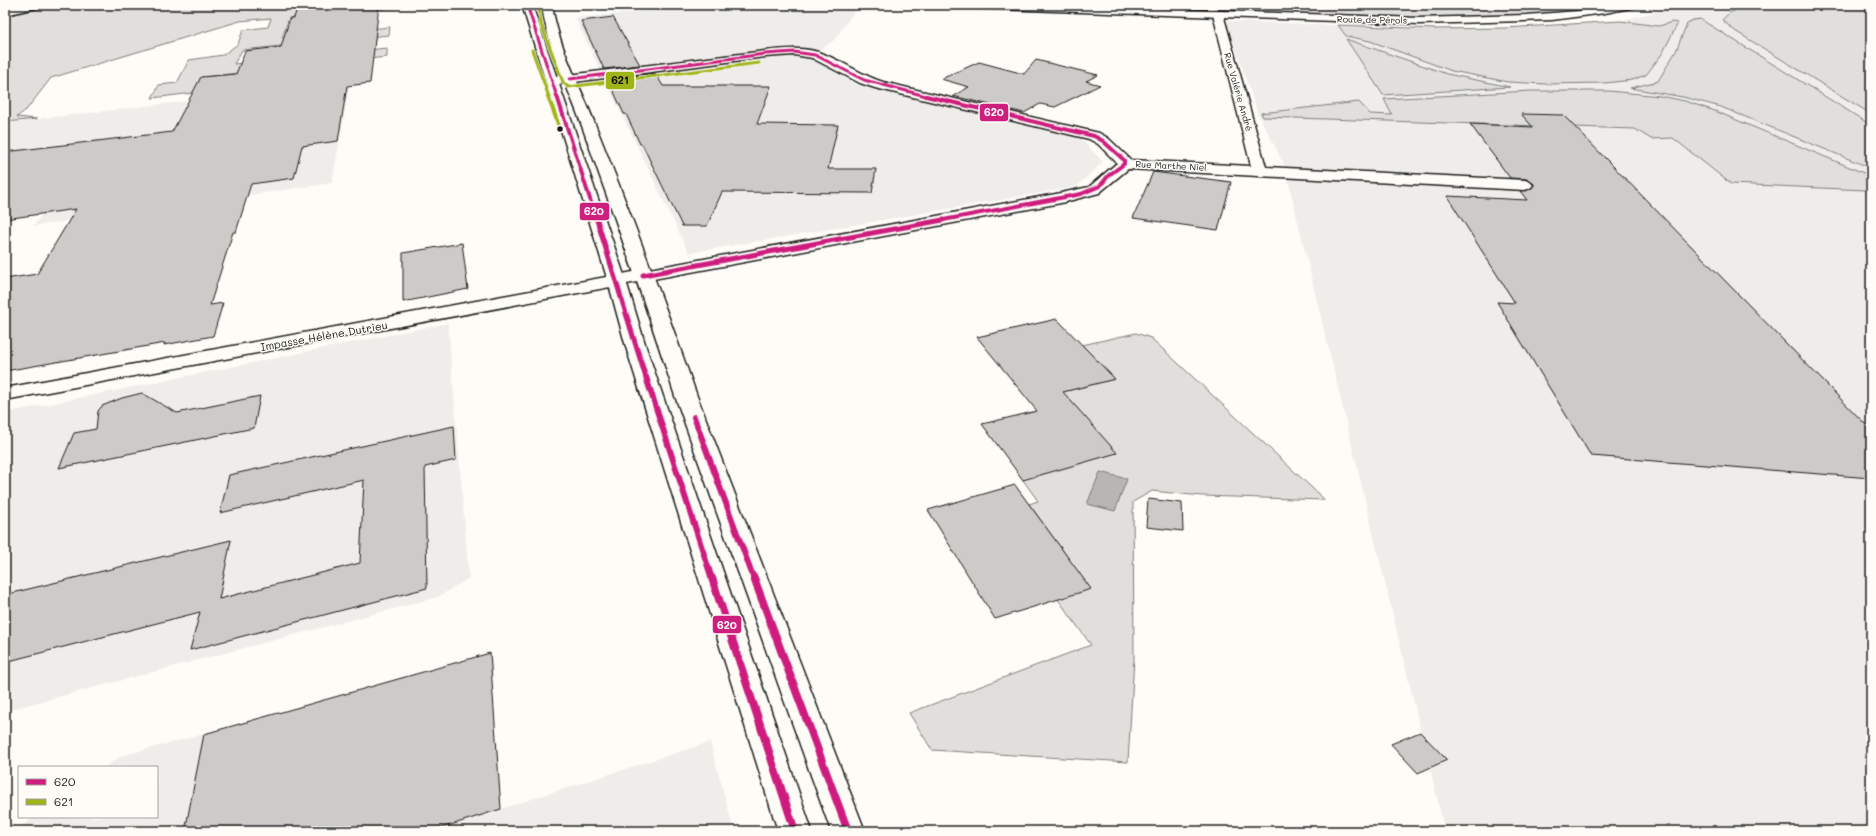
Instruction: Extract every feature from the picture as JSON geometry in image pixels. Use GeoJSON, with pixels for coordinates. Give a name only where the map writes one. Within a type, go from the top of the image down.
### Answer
{"type":"FeatureCollection","features":[{"type":"Feature","properties":{"kind":"main road"},"geometry":{"type":"LineString","coordinates":[[5,11],[23,5]]}},
{"type":"Feature","properties":{"kind":"main road"},"geometry":{"type":"LineString","coordinates":[[5,11],[37,5]]}},
{"type":"Feature","properties":{"kind":"main road"},"geometry":{"type":"LineString","coordinates":[[527,5],[561,80],[588,123],[848,831]]}},
{"type":"Feature","properties":{"kind":"main road","name":"Route de Pérols"},"geometry":{"type":"LineString","coordinates":[[968,5],[1364,20],[1486,20],[1577,14],[1631,5]]}},
{"type":"Feature","properties":{"kind":"main road"},"geometry":{"type":"LineString","coordinates":[[549,6],[549,21],[561,80],[636,347],[795,831]]}},
{"type":"Feature","properties":{"kind":"main road","name":"Rue Valérie André"},"geometry":{"type":"LineString","coordinates":[[1218,14],[1259,170]]}},
{"type":"Feature","properties":{"kind":"main road"},"geometry":{"type":"LineString","coordinates":[[561,80],[765,54],[808,53],[879,86],[1094,136],[1122,157],[1124,164]]}},
{"type":"Feature","properties":{"kind":"main road","name":"Rue Marthe Niel"},"geometry":{"type":"LineString","coordinates":[[643,275],[1081,194],[1100,186],[1109,175],[1124,164],[1525,185]]}},
{"type":"Feature","properties":{"kind":"main road","name":"Impasse Hélène Dutrieu"},"geometry":{"type":"LineString","coordinates":[[5,394],[643,275]]}},
{"type":"Feature","properties":{"kind":"shaded area"},"geometry":{"type":"Polygon","coordinates":[[[50,5],[296,5],[295,11],[361,5],[391,5],[391,8],[289,18],[282,38],[390,27],[389,35],[242,50],[234,64],[387,48],[387,57],[201,77],[193,93],[152,98],[159,85],[177,83],[189,60],[223,55],[238,44],[243,30],[268,27],[271,18],[240,21],[51,78],[27,109],[17,117],[37,119],[5,122],[5,16],[50,5]]]}},
{"type":"Feature","properties":{"kind":"shaded area"},"geometry":{"type":"Polygon","coordinates":[[[707,5],[778,5],[857,8],[834,40],[810,57],[854,83],[1080,138],[1103,162],[1076,187],[689,253],[575,18],[707,5]]]}},
{"type":"Feature","properties":{"kind":"shaded area"},"geometry":{"type":"Polygon","coordinates":[[[1080,5],[1615,5],[1500,17],[1384,18],[1080,5]]]}},
{"type":"Feature","properties":{"kind":"shaded area"},"geometry":{"type":"Polygon","coordinates":[[[1681,5],[1871,5],[1871,831],[1445,831],[1284,164],[1258,114],[1226,21],[1435,29],[1505,28],[1620,21],[1681,5]]]}},
{"type":"Feature","properties":{"kind":"shaded area"},"geometry":{"type":"Polygon","coordinates":[[[1748,5],[1871,5],[1871,114],[1735,31],[1722,20],[1729,13],[1748,5]]]}},
{"type":"Feature","properties":{"kind":"shaded area"},"geometry":{"type":"Polygon","coordinates":[[[1700,19],[1871,125],[1871,168],[1721,107],[1683,97],[1630,88],[1658,81],[1676,51],[1687,23],[1700,19]]]}},
{"type":"Feature","properties":{"kind":"shaded area"},"geometry":{"type":"Polygon","coordinates":[[[1620,21],[1659,26],[1672,22],[1678,23],[1662,54],[1646,75],[1632,80],[1605,83],[1545,84],[1508,82],[1452,71],[1370,41],[1346,36],[1338,25],[1435,29],[1505,28],[1620,21]]]}},
{"type":"Feature","properties":{"kind":"shaded area"},"geometry":{"type":"Polygon","coordinates":[[[1346,39],[1447,74],[1510,87],[1383,95],[1346,39]]]}},
{"type":"Feature","properties":{"kind":"shaded area"},"geometry":{"type":"Polygon","coordinates":[[[350,82],[332,183],[34,226],[42,214],[5,219],[5,117],[37,119],[350,82]]]}},
{"type":"Feature","properties":{"kind":"shaded area"},"geometry":{"type":"Polygon","coordinates":[[[1530,91],[1609,91],[1660,96],[1685,101],[1715,111],[1871,176],[1871,194],[1865,190],[1731,184],[1673,138],[1651,139],[1635,129],[1263,117],[1261,113],[1359,102],[1370,114],[1392,115],[1384,99],[1530,91]]]}},
{"type":"Feature","properties":{"kind":"shaded area"},"geometry":{"type":"Polygon","coordinates":[[[448,323],[469,578],[438,597],[5,711],[5,413],[448,323]]]}},
{"type":"Feature","properties":{"kind":"shaded area"},"geometry":{"type":"Polygon","coordinates":[[[1136,333],[1151,338],[1325,500],[1202,496],[1152,491],[1133,502],[1134,658],[1128,762],[932,750],[909,713],[1091,645],[1036,569],[1069,559],[1029,504],[1038,501],[1023,480],[1046,396],[1114,379],[1082,345],[1136,333]]]}},
{"type":"Feature","properties":{"kind":"shaded area"},"geometry":{"type":"Polygon","coordinates":[[[1100,472],[1127,479],[1115,511],[1087,504],[1100,472]]]}},
{"type":"Feature","properties":{"kind":"shaded area"},"geometry":{"type":"Polygon","coordinates":[[[490,653],[501,809],[710,742],[734,831],[15,831],[34,818],[158,818],[158,766],[106,766],[121,756],[490,653]]]}},
{"type":"Feature","properties":{"kind":"building"},"geometry":{"type":"Polygon","coordinates":[[[298,5],[379,5],[370,83],[347,86],[338,141],[302,146],[294,178],[251,184],[236,232],[233,232],[210,305],[223,303],[213,336],[5,371],[5,279],[37,274],[76,209],[5,219],[5,152],[172,132],[201,77],[236,74],[245,51],[281,47],[290,18],[294,18],[298,5]]]}},
{"type":"Feature","properties":{"kind":"building"},"geometry":{"type":"Polygon","coordinates":[[[613,17],[640,65],[604,69],[581,21],[613,17]]]}},
{"type":"Feature","properties":{"kind":"building"},"geometry":{"type":"Polygon","coordinates":[[[1036,60],[1098,75],[1086,81],[1100,85],[1055,107],[1040,104],[1024,113],[953,96],[969,87],[941,79],[979,62],[1024,74],[1036,60]]]}},
{"type":"Feature","properties":{"kind":"building"},"geometry":{"type":"Polygon","coordinates":[[[655,73],[663,86],[771,86],[757,124],[838,125],[828,169],[876,169],[872,193],[722,192],[707,226],[682,226],[642,144],[640,144],[626,114],[624,114],[608,79],[655,73]]]}},
{"type":"Feature","properties":{"kind":"building"},"geometry":{"type":"Polygon","coordinates":[[[1521,114],[1563,115],[1871,430],[1871,478],[1591,456],[1497,302],[1515,303],[1447,196],[1527,200],[1520,191],[1531,189],[1534,184],[1526,179],[1510,178],[1470,124],[1533,127],[1521,114]]]}},
{"type":"Feature","properties":{"kind":"building"},"geometry":{"type":"Polygon","coordinates":[[[1153,172],[1231,182],[1218,230],[1133,218],[1153,172]]]}},
{"type":"Feature","properties":{"kind":"building"},"geometry":{"type":"Polygon","coordinates":[[[462,243],[468,289],[403,302],[403,253],[462,243]]]}},
{"type":"Feature","properties":{"kind":"building"},"geometry":{"type":"Polygon","coordinates":[[[1057,319],[1115,379],[1063,392],[1117,453],[1023,480],[982,424],[1037,411],[977,337],[1057,319]]]}},
{"type":"Feature","properties":{"kind":"building"},"geometry":{"type":"Polygon","coordinates":[[[142,393],[177,413],[260,396],[254,428],[59,468],[74,433],[96,429],[98,411],[102,406],[122,398],[142,393]]]}},
{"type":"Feature","properties":{"kind":"building"},"geometry":{"type":"Polygon","coordinates":[[[454,426],[456,460],[425,467],[427,588],[190,650],[200,612],[5,662],[5,597],[10,596],[12,593],[231,540],[219,599],[360,563],[364,480],[220,513],[229,475],[454,426]]]}},
{"type":"Feature","properties":{"kind":"building"},"geometry":{"type":"Polygon","coordinates":[[[1015,485],[1091,589],[995,619],[928,510],[1015,485]]]}},
{"type":"Feature","properties":{"kind":"building"},"geometry":{"type":"Polygon","coordinates":[[[1148,499],[1182,503],[1183,531],[1146,527],[1148,499]]]}},
{"type":"Feature","properties":{"kind":"building"},"geometry":{"type":"Polygon","coordinates":[[[490,653],[501,809],[432,831],[185,831],[204,734],[490,653]]]}},
{"type":"Feature","properties":{"kind":"building"},"geometry":{"type":"Polygon","coordinates":[[[1420,732],[1447,760],[1418,773],[1391,744],[1420,732]]]}},
{"type":"Feature","properties":{"kind":"transit line","name":"620"},"geometry":{"type":"LineString","coordinates":[[527,5],[617,281],[636,347],[795,831]]}},
{"type":"Feature","properties":{"kind":"transit line","name":"621"},"geometry":{"type":"LineString","coordinates":[[539,6],[541,24],[563,82],[568,87],[759,63]]}},
{"type":"Feature","properties":{"kind":"transit line","name":"621"},"geometry":{"type":"LineString","coordinates":[[532,50],[560,129]]}},
{"type":"Feature","properties":{"kind":"transit line","name":"620"},"geometry":{"type":"LineString","coordinates":[[570,79],[765,54],[794,52],[815,55],[864,80],[879,85],[1094,136],[1103,141],[1124,160],[1124,164]]}},
{"type":"Feature","properties":{"kind":"transit line","name":"620"},"geometry":{"type":"LineString","coordinates":[[643,275],[1081,194],[1100,186],[1109,175],[1124,164]]}},
{"type":"Feature","properties":{"kind":"transit line","name":"620"},"geometry":{"type":"LineString","coordinates":[[694,417],[848,831]]}}]}
